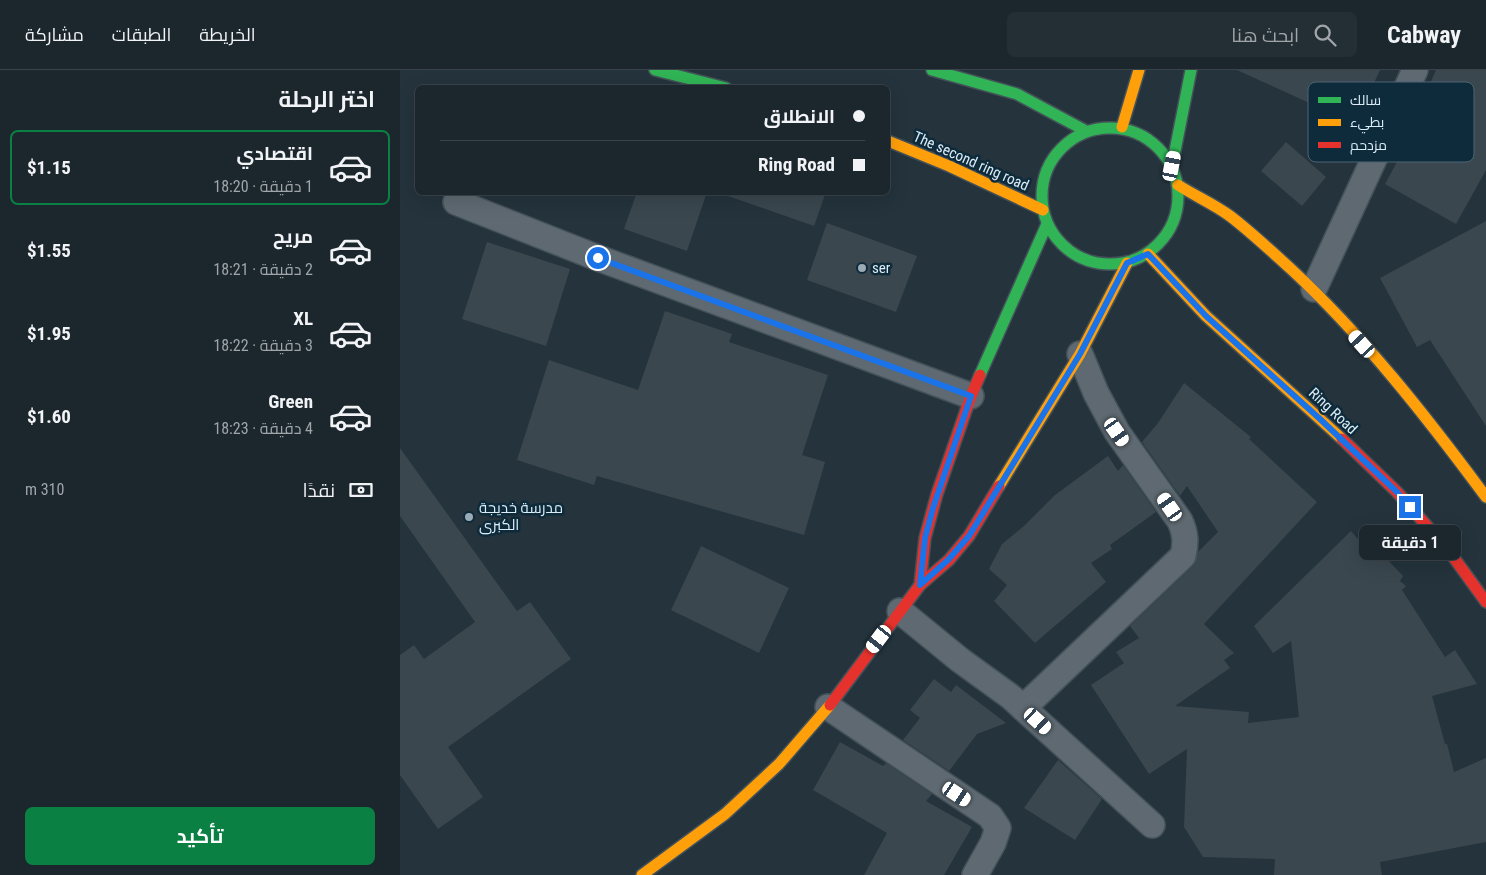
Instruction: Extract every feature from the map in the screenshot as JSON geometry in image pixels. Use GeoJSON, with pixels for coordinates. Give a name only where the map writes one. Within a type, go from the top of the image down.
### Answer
{"type":"FeatureCollection","features":[{"type":"Feature","properties":{"kind":"main road"},"geometry":{"type":"LineString","coordinates":[[654,70],[714,85]]}},
{"type":"Feature","properties":{"kind":"main road"},"geometry":{"type":"LineString","coordinates":[[932,70],[1017,94],[1086,131]]}},
{"type":"Feature","properties":{"kind":"main road"},"geometry":{"type":"LineString","coordinates":[[1122,127],[1139,70]]}},
{"type":"Feature","properties":{"kind":"main road"},"geometry":{"type":"LineString","coordinates":[[1172,166],[1191,70]]}},
{"type":"Feature","properties":{"kind":"main road"},"geometry":{"type":"LineString","coordinates":[[1104,127],[1122,127],[1152,141],[1172,166],[1178,185],[1177,211],[1167,235],[1148,254],[1127,263],[1103,265],[1080,258],[1060,244],[1047,224],[1042,210],[1042,186],[1050,162],[1065,144],[1086,131],[1104,127]]}},
{"type":"Feature","properties":{"kind":"main road","name":"The second ring road"},"geometry":{"type":"LineString","coordinates":[[890,142],[949,166],[1042,210]]}},
{"type":"Feature","properties":{"kind":"main road"},"geometry":{"type":"LineString","coordinates":[[1178,185],[1235,220],[1314,290],[1375,357],[1443,439],[1486,497]]}},
{"type":"Feature","properties":{"kind":"main road"},"geometry":{"type":"LineString","coordinates":[[920,585],[925,538],[937,494],[971,396],[1047,224]]}},
{"type":"Feature","properties":{"kind":"main road","name":"Ring Road"},"geometry":{"type":"LineString","coordinates":[[1148,254],[1206,316],[1320,419],[1397,492],[1449,551],[1486,602]]}},
{"type":"Feature","properties":{"kind":"main road"},"geometry":{"type":"LineString","coordinates":[[642,875],[725,814],[779,764],[828,707],[920,585],[948,560],[969,536],[1080,354],[1127,263]]}},
{"type":"Feature","properties":{"kind":"street"},"geometry":{"type":"LineString","coordinates":[[1409,82],[1415,70]]}},
{"type":"Feature","properties":{"kind":"street"},"geometry":{"type":"LineString","coordinates":[[1314,290],[1373,162]]}},
{"type":"Feature","properties":{"kind":"street"},"geometry":{"type":"LineString","coordinates":[[456,202],[598,258],[971,396]]}},
{"type":"Feature","properties":{"kind":"street"},"geometry":{"type":"LineString","coordinates":[[1023,708],[1183,556],[1185,546],[1186,538],[1180,521],[1117,432],[1096,393],[1080,354]]}},
{"type":"Feature","properties":{"kind":"street"},"geometry":{"type":"LineString","coordinates":[[900,611],[960,660],[1000,688],[1152,825]]}},
{"type":"Feature","properties":{"kind":"street"},"geometry":{"type":"LineString","coordinates":[[828,707],[990,816],[998,828],[993,843],[975,875]]}},
{"type":"Feature","properties":{"kind":"building"},"geometry":{"type":"Polygon","coordinates":[[[1237,70],[1380,70],[1374,82],[1308,82],[1308,102],[1237,70]]]}},
{"type":"Feature","properties":{"kind":"building"},"geometry":{"type":"Polygon","coordinates":[[[1436,70],[1486,70],[1486,170],[1456,224],[1385,184],[1397,162],[1474,162],[1474,82],[1431,82],[1436,70]]]}},
{"type":"Feature","properties":{"kind":"building"},"geometry":{"type":"Polygon","coordinates":[[[1286,142],[1326,177],[1302,206],[1261,171],[1286,142]]]}},
{"type":"Feature","properties":{"kind":"building"},"geometry":{"type":"Polygon","coordinates":[[[636,195],[706,195],[687,251],[624,229],[636,195]]]}},
{"type":"Feature","properties":{"kind":"building"},"geometry":{"type":"Polygon","coordinates":[[[728,195],[825,195],[814,226],[728,195]]]}},
{"type":"Feature","properties":{"kind":"building"},"geometry":{"type":"Polygon","coordinates":[[[1486,221],[1486,426],[1430,340],[1417,347],[1380,278],[1486,221]]]}},
{"type":"Feature","properties":{"kind":"building","name":"ser"},"geometry":{"type":"Polygon","coordinates":[[[827,223],[917,256],[896,312],[807,280],[827,223]]]}},
{"type":"Feature","properties":{"kind":"building"},"geometry":{"type":"Polygon","coordinates":[[[487,242],[570,269],[546,346],[462,319],[487,242]]]}},
{"type":"Feature","properties":{"kind":"building"},"geometry":{"type":"Polygon","coordinates":[[[665,311],[732,334],[729,342],[828,375],[802,455],[825,462],[804,535],[597,476],[594,485],[517,460],[549,360],[638,390],[665,311]]]}},
{"type":"Feature","properties":{"kind":"building"},"geometry":{"type":"Polygon","coordinates":[[[1184,383],[1251,437],[1249,439],[1317,502],[1204,624],[1234,653],[1224,660],[1230,668],[1175,706],[1249,712],[1248,723],[1299,717],[1291,641],[1273,653],[1254,626],[1351,531],[1363,545],[1368,539],[1403,576],[1400,581],[1406,586],[1402,590],[1445,657],[1455,650],[1477,684],[1432,696],[1454,772],[1486,758],[1486,842],[1380,862],[1382,875],[1274,875],[1275,859],[1203,857],[1184,827],[1187,749],[1149,774],[1091,685],[1124,663],[1116,652],[1139,638],[1130,626],[1193,566],[1198,552],[1218,532],[1187,486],[1180,496],[1142,442],[1158,423],[1184,383]]]}},
{"type":"Feature","properties":{"kind":"building"},"geometry":{"type":"Polygon","coordinates":[[[400,448],[517,611],[530,602],[571,659],[448,747],[483,797],[438,829],[400,775],[400,655],[414,645],[424,659],[475,622],[400,516],[400,448]]]}},
{"type":"Feature","properties":{"kind":"building"},"geometry":{"type":"Polygon","coordinates":[[[1108,456],[1118,471],[1123,465],[1156,512],[1110,545],[1112,549],[1091,563],[1106,582],[1035,643],[994,601],[1007,585],[989,569],[1002,544],[1024,526],[1055,495],[1108,456]]]}},
{"type":"Feature","properties":{"kind":"building"},"geometry":{"type":"Polygon","coordinates":[[[701,546],[789,588],[759,653],[671,610],[701,546]]]}},
{"type":"Feature","properties":{"kind":"building"},"geometry":{"type":"Polygon","coordinates":[[[934,679],[951,692],[956,685],[1006,723],[977,734],[949,771],[903,740],[920,718],[910,710],[934,679]]]}},
{"type":"Feature","properties":{"kind":"building"},"geometry":{"type":"Polygon","coordinates":[[[840,742],[883,766],[886,763],[932,794],[926,801],[972,827],[944,875],[864,875],[887,833],[813,790],[840,742]]]}},
{"type":"Feature","properties":{"kind":"building"},"geometry":{"type":"Polygon","coordinates":[[[1058,760],[1102,799],[1075,840],[1024,808],[1058,760]]]}},
{"type":"Feature","properties":{"kind":"traffic: fast"},"geometry":{"type":"LineString","coordinates":[[655,70],[714,85]]}},
{"type":"Feature","properties":{"kind":"traffic: fast"},"geometry":{"type":"LineString","coordinates":[[932,70],[1017,94],[1086,131]]}},
{"type":"Feature","properties":{"kind":"traffic: fast"},"geometry":{"type":"LineString","coordinates":[[1172,166],[1191,70]]}},
{"type":"Feature","properties":{"kind":"traffic: fast"},"geometry":{"type":"LineString","coordinates":[[1110,128],[1136,133],[1148,139],[1158,148],[1167,158],[1173,170],[1178,196],[1173,222],[1167,234],[1158,244],[1148,253],[1136,259],[1110,264],[1084,259],[1072,253],[1062,244],[1053,234],[1047,222],[1042,196],[1047,170],[1053,158],[1062,148],[1072,139],[1084,133],[1110,128]]}},
{"type":"Feature","properties":{"kind":"traffic: fast"},"geometry":{"type":"LineString","coordinates":[[980,375],[1047,224]]}},
{"type":"Feature","properties":{"kind":"traffic: slow"},"geometry":{"type":"LineString","coordinates":[[1122,127],[1139,70]]}},
{"type":"Feature","properties":{"kind":"traffic: slow"},"geometry":{"type":"LineString","coordinates":[[890,142],[949,166],[1043,210]]}},
{"type":"Feature","properties":{"kind":"traffic: slow"},"geometry":{"type":"LineString","coordinates":[[1178,185],[1238,222],[1318,295],[1393,378],[1486,497]]}},
{"type":"Feature","properties":{"kind":"traffic: slow"},"geometry":{"type":"LineString","coordinates":[[1148,254],[1206,316],[1342,439]]}},
{"type":"Feature","properties":{"kind":"traffic: slow"},"geometry":{"type":"LineString","coordinates":[[999,486],[1080,354],[1127,263]]}},
{"type":"Feature","properties":{"kind":"traffic: slow"},"geometry":{"type":"LineString","coordinates":[[642,875],[725,814],[779,764],[830,705]]}},
{"type":"Feature","properties":{"kind":"traffic: jam"},"geometry":{"type":"LineString","coordinates":[[920,585],[925,538],[937,494],[980,375]]}},
{"type":"Feature","properties":{"kind":"traffic: jam"},"geometry":{"type":"LineString","coordinates":[[1342,439],[1397,492],[1449,551],[1486,602]]}},
{"type":"Feature","properties":{"kind":"traffic: jam"},"geometry":{"type":"LineString","coordinates":[[830,705],[920,585],[949,560],[969,536],[999,486]]}},
{"type":"Feature","properties":{"kind":"place","name":"ser"},"geometry":{"type":"Point","coordinates":[862,268]}},
{"type":"Feature","properties":{"kind":"place","name":"مدرسة خديجة الكبرى"},"geometry":{"type":"Point","coordinates":[469,517]}},
{"type":"Feature","properties":{"kind":"route"},"geometry":{"type":"LineString","coordinates":[[598,258],[971,396],[933,508],[925,538],[920,585],[948,560],[969,536],[1080,354],[1127,263],[1148,254],[1206,316],[1320,419],[1397,492],[1410,507]]}}]}
